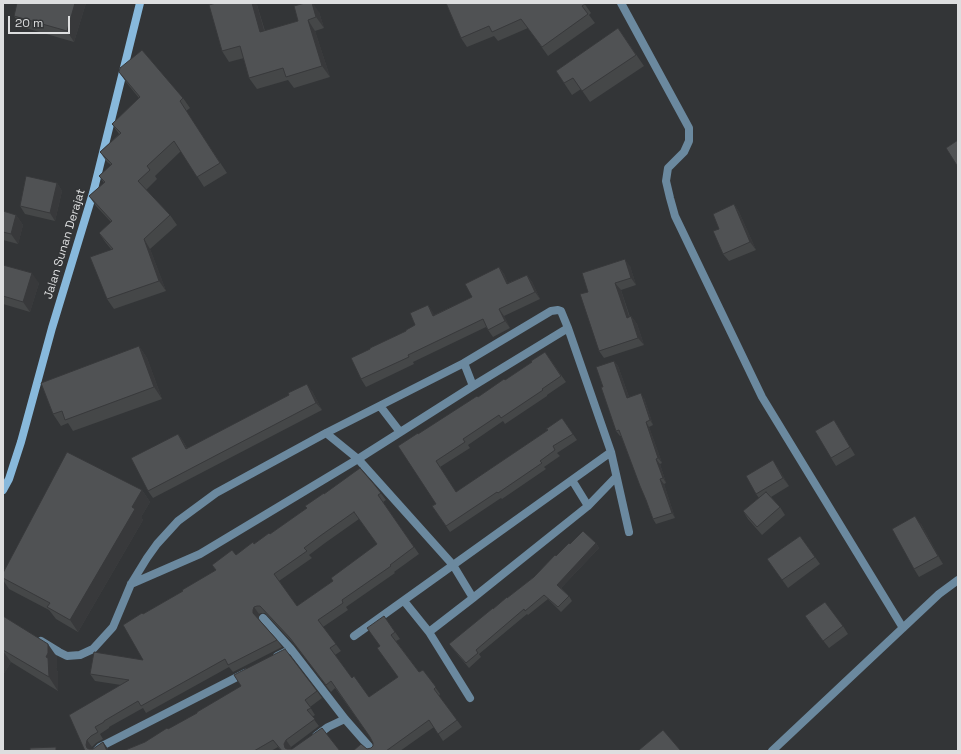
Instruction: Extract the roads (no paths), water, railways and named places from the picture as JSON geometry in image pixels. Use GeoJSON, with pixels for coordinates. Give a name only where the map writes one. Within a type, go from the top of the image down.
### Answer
{"type":"FeatureCollection","features":[{"type":"Feature","properties":{"kind":"street","name":"Jalan Sunan Derajat"},"geometry":{"type":"LineString","coordinates":[[3,490],[9,479],[21,442],[52,328],[93,193],[140,3]]}},
{"type":"Feature","properties":{"kind":"street"},"geometry":{"type":"LineString","coordinates":[[621,3],[689,128],[690,141],[684,152],[668,168],[666,181],[675,216],[762,397],[902,628]]}},
{"type":"Feature","properties":{"kind":"street"},"geometry":{"type":"LineString","coordinates":[[34,637],[68,656],[80,655],[93,649],[113,627],[131,584],[157,544],[178,521],[216,493],[326,433],[464,363],[552,311],[561,311],[568,328],[610,452],[629,532]]}},
{"type":"Feature","properties":{"kind":"street"},"geometry":{"type":"LineString","coordinates":[[131,584],[200,554],[358,459],[568,328]]}},
{"type":"Feature","properties":{"kind":"street"},"geometry":{"type":"LineString","coordinates":[[464,363],[473,386]]}},
{"type":"Feature","properties":{"kind":"street"},"geometry":{"type":"LineString","coordinates":[[380,406],[400,432]]}},
{"type":"Feature","properties":{"kind":"street"},"geometry":{"type":"LineString","coordinates":[[326,433],[358,459],[453,565],[473,598]]}},
{"type":"Feature","properties":{"kind":"street"},"geometry":{"type":"LineString","coordinates":[[354,636],[610,452]]}},
{"type":"Feature","properties":{"kind":"street"},"geometry":{"type":"LineString","coordinates":[[429,632],[588,506],[616,477]]}},
{"type":"Feature","properties":{"kind":"street"},"geometry":{"type":"LineString","coordinates":[[572,480],[588,506]]}},
{"type":"Feature","properties":{"kind":"street"},"geometry":{"type":"LineString","coordinates":[[772,751],[902,628],[939,594],[958,580]]}},
{"type":"Feature","properties":{"kind":"street"},"geometry":{"type":"LineString","coordinates":[[404,600],[429,632],[470,698]]}},
{"type":"Feature","properties":{"kind":"street"},"geometry":{"type":"LineString","coordinates":[[263,618],[291,649],[345,719],[373,751]]}},
{"type":"Feature","properties":{"kind":"street"},"geometry":{"type":"LineString","coordinates":[[270,660],[291,649]]}},
{"type":"Feature","properties":{"kind":"street"},"geometry":{"type":"LineString","coordinates":[[96,751],[100,747],[255,668]]}},
{"type":"Feature","properties":{"kind":"street"},"geometry":{"type":"LineString","coordinates":[[311,739],[328,727],[345,719]]}}]}
